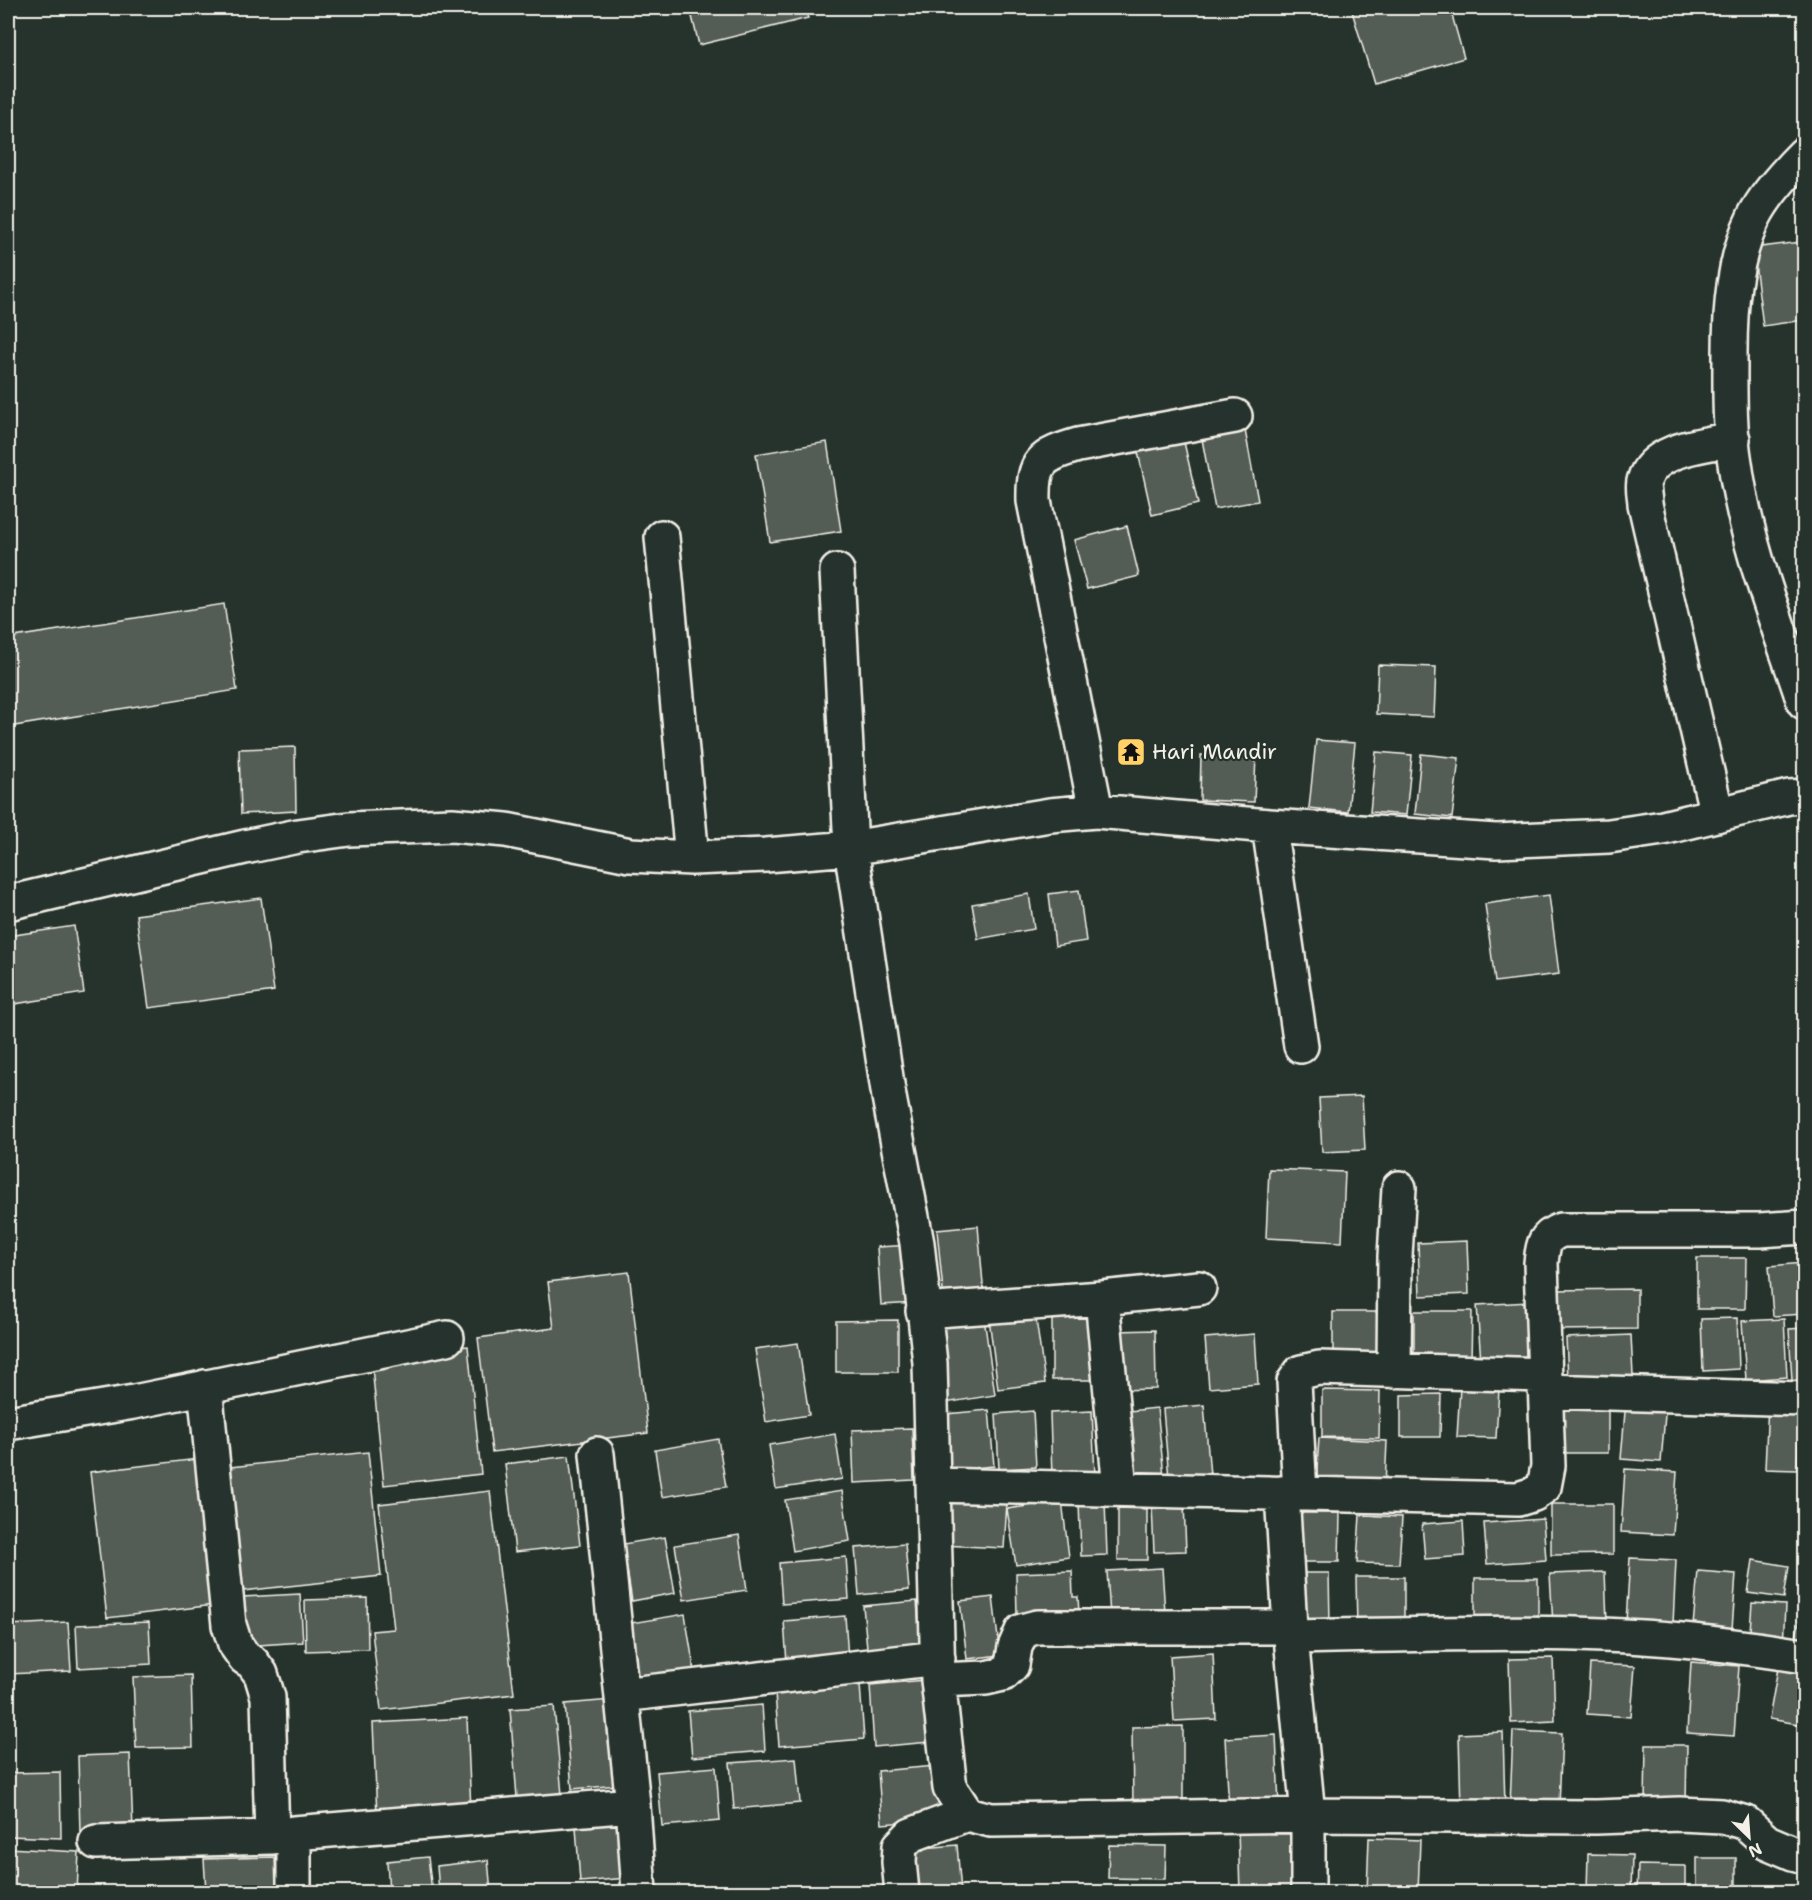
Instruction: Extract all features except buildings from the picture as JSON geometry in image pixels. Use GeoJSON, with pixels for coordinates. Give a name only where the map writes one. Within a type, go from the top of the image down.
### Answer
{"type":"FeatureCollection","features":[{"type":"Feature","properties":{"kind":"street"},"geometry":{"type":"LineString","coordinates":[[1804,154],[1785,172],[1754,217],[1735,269],[1730,327],[1730,401],[1735,463],[1748,530],[1804,702]]}},
{"type":"Feature","properties":{"kind":"street"},"geometry":{"type":"LineString","coordinates":[[1096,811],[1034,501],[1034,480],[1038,465],[1055,452],[1078,445],[1235,416]]}},
{"type":"Feature","properties":{"kind":"street"},"geometry":{"type":"LineString","coordinates":[[1717,815],[1645,504],[1643,482],[1653,464],[1670,453],[1733,439]]}},
{"type":"Feature","properties":{"kind":"street"},"geometry":{"type":"LineString","coordinates":[[662,537],[692,858]]}},
{"type":"Feature","properties":{"kind":"street"},"geometry":{"type":"LineString","coordinates":[[837,571],[851,848],[889,1097],[917,1243],[930,1363],[938,1669],[950,1788],[967,1814]]}},
{"type":"Feature","properties":{"kind":"street"},"geometry":{"type":"LineString","coordinates":[[8,903],[245,847],[298,836],[349,829],[452,825],[506,830],[630,855],[692,858],[851,848],[1050,815],[1096,811],[1269,826],[1496,841],[1609,836],[1663,828],[1790,797],[1804,796]]}},
{"type":"Feature","properties":{"kind":"street"},"geometry":{"type":"LineString","coordinates":[[1269,826],[1301,1046]]}},
{"type":"Feature","properties":{"kind":"street"},"geometry":{"type":"LineString","coordinates":[[1394,1371],[1395,1256],[1399,1188]]}},
{"type":"Feature","properties":{"kind":"street"},"geometry":{"type":"LineString","coordinates":[[934,1485],[1518,1499],[1534,1494],[1544,1487],[1548,1466],[1541,1263],[1542,1246],[1549,1235],[1561,1230],[1760,1230],[1804,1227]]}},
{"type":"Feature","properties":{"kind":"street"},"geometry":{"type":"LineString","coordinates":[[923,1311],[1102,1298],[1199,1288]]}},
{"type":"Feature","properties":{"kind":"street"},"geometry":{"type":"LineString","coordinates":[[1102,1298],[1120,1490]]}},
{"type":"Feature","properties":{"kind":"street"},"geometry":{"type":"LineString","coordinates":[[8,1424],[134,1402],[447,1338]]}},
{"type":"Feature","properties":{"kind":"street"},"geometry":{"type":"LineString","coordinates":[[1308,1893],[1308,1815],[1290,1632],[1294,1382],[1301,1372],[1320,1368],[1394,1371],[1804,1399]]}},
{"type":"Feature","properties":{"kind":"street"},"geometry":{"type":"LineString","coordinates":[[205,1387],[229,1625],[236,1644],[245,1658],[252,1662],[261,1674],[268,1697],[283,1835],[294,1893]]}},
{"type":"Feature","properties":{"kind":"street"},"geometry":{"type":"LineString","coordinates":[[597,1454],[633,1805],[639,1893]]}},
{"type":"Feature","properties":{"kind":"street"},"geometry":{"type":"LineString","coordinates":[[622,1695],[938,1669],[986,1678],[1004,1674],[1012,1665],[1015,1647],[1022,1631],[1036,1627],[1600,1635],[1682,1640],[1804,1656]]}},
{"type":"Feature","properties":{"kind":"street"},"geometry":{"type":"LineString","coordinates":[[96,1842],[283,1835],[633,1805]]}},
{"type":"Feature","properties":{"kind":"street"},"geometry":{"type":"LineString","coordinates":[[902,1893],[900,1846],[911,1834],[967,1814],[991,1820],[1308,1815],[1596,1817],[1679,1814],[1722,1816],[1746,1823],[1767,1842],[1804,1856]]}},
{"type":"Feature","properties":{"kind":"place","name":"Hari Mandir"},"geometry":{"type":"Point","coordinates":[1131,752]}}]}
